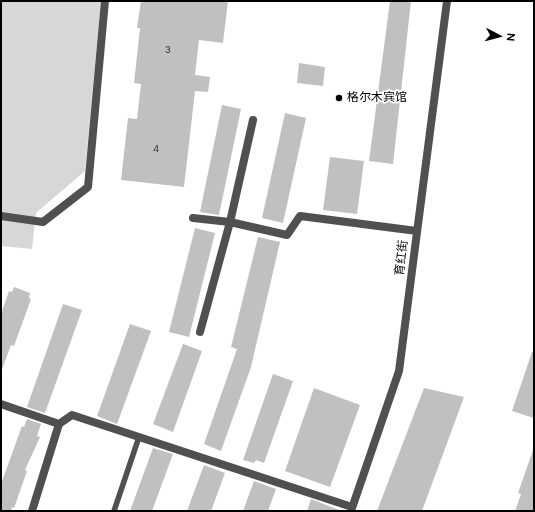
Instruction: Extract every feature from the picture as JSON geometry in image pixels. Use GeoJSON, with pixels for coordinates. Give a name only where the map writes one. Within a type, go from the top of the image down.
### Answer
{"type":"FeatureCollection","features":[{"type":"Feature","properties":{"kind":"street"},"geometry":{"type":"LineString","coordinates":[[1,216],[43,222],[88,187],[106,1]]}},
{"type":"Feature","properties":{"kind":"street","name":"育红街"},"geometry":{"type":"LineString","coordinates":[[352,509],[399,371],[447,1]]}},
{"type":"Feature","properties":{"kind":"street"},"geometry":{"type":"LineString","coordinates":[[200,332],[230,222],[253,120]]}},
{"type":"Feature","properties":{"kind":"street"},"geometry":{"type":"LineString","coordinates":[[192,218],[230,222],[287,235],[300,216],[417,231]]}},
{"type":"Feature","properties":{"kind":"street"},"geometry":{"type":"LineString","coordinates":[[1,404],[59,424]]}},
{"type":"Feature","properties":{"kind":"street"},"geometry":{"type":"LineString","coordinates":[[32,511],[59,424],[72,414],[352,509]]}},
{"type":"Feature","properties":{"kind":"lane"},"geometry":{"type":"LineString","coordinates":[[114,511],[139,437]]}},
{"type":"Feature","properties":{"kind":"shaded area"},"geometry":{"type":"Polygon","coordinates":[[[1,1],[101,1],[85,171],[36,213],[32,249],[1,246],[1,1]]]}},
{"type":"Feature","properties":{"kind":"building"},"geometry":{"type":"Polygon","coordinates":[[[141,1],[228,1],[223,43],[199,40],[195,75],[210,77],[208,92],[195,91],[184,187],[121,180],[128,118],[137,119],[141,84],[134,83],[140,28],[137,28],[141,1]]]}},
{"type":"Feature","properties":{"kind":"building"},"geometry":{"type":"Polygon","coordinates":[[[390,1],[411,1],[393,164],[369,161],[390,1]]]}},
{"type":"Feature","properties":{"kind":"building"},"geometry":{"type":"Polygon","coordinates":[[[299,63],[325,67],[323,86],[297,83],[299,63]]]}},
{"type":"Feature","properties":{"kind":"building"},"geometry":{"type":"Polygon","coordinates":[[[222,105],[241,109],[219,215],[200,212],[222,105]]]}},
{"type":"Feature","properties":{"kind":"building"},"geometry":{"type":"Polygon","coordinates":[[[285,113],[306,118],[283,223],[262,218],[285,113]]]}},
{"type":"Feature","properties":{"kind":"building"},"geometry":{"type":"Polygon","coordinates":[[[330,157],[364,161],[357,214],[323,210],[330,157]]]}},
{"type":"Feature","properties":{"kind":"building"},"geometry":{"type":"Polygon","coordinates":[[[195,228],[215,233],[189,337],[169,332],[195,228]]]}},
{"type":"Feature","properties":{"kind":"building"},"geometry":{"type":"Polygon","coordinates":[[[258,237],[280,242],[251,367],[221,451],[204,444],[237,349],[231,347],[258,237]]]}},
{"type":"Feature","properties":{"kind":"building"},"geometry":{"type":"Polygon","coordinates":[[[14,287],[30,293],[29,298],[31,299],[14,346],[11,345],[2,369],[1,314],[9,291],[12,292],[14,287]]]}},
{"type":"Feature","properties":{"kind":"building"},"geometry":{"type":"Polygon","coordinates":[[[63,304],[82,310],[45,413],[27,407],[63,304]]]}},
{"type":"Feature","properties":{"kind":"building"},"geometry":{"type":"Polygon","coordinates":[[[130,324],[151,331],[117,424],[97,416],[130,324]]]}},
{"type":"Feature","properties":{"kind":"building"},"geometry":{"type":"Polygon","coordinates":[[[183,344],[202,351],[173,432],[153,424],[183,344]]]}},
{"type":"Feature","properties":{"kind":"building"},"geometry":{"type":"Polygon","coordinates":[[[532,352],[534,352],[534,418],[512,411],[532,352]]]}},
{"type":"Feature","properties":{"kind":"building"},"geometry":{"type":"Polygon","coordinates":[[[273,374],[293,381],[264,463],[256,460],[254,463],[243,460],[273,374]]]}},
{"type":"Feature","properties":{"kind":"building"},"geometry":{"type":"Polygon","coordinates":[[[314,388],[360,405],[330,487],[285,471],[314,388]]]}},
{"type":"Feature","properties":{"kind":"building"},"geometry":{"type":"Polygon","coordinates":[[[424,388],[464,397],[422,511],[377,511],[424,388]]]}},
{"type":"Feature","properties":{"kind":"building"},"geometry":{"type":"Polygon","coordinates":[[[27,419],[41,424],[37,436],[40,437],[25,470],[27,471],[14,508],[12,507],[11,511],[1,511],[1,484],[22,426],[24,427],[27,419]]]}},
{"type":"Feature","properties":{"kind":"building"},"geometry":{"type":"Polygon","coordinates":[[[153,448],[173,454],[152,511],[130,511],[153,448]]]}},
{"type":"Feature","properties":{"kind":"building"},"geometry":{"type":"Polygon","coordinates":[[[533,450],[534,511],[515,511],[521,494],[518,493],[533,450]]]}},
{"type":"Feature","properties":{"kind":"building"},"geometry":{"type":"Polygon","coordinates":[[[204,465],[225,473],[211,511],[187,511],[204,465]]]}},
{"type":"Feature","properties":{"kind":"building"},"geometry":{"type":"Polygon","coordinates":[[[254,481],[276,489],[268,511],[243,511],[254,481]]]}},
{"type":"Feature","properties":{"kind":"building"},"geometry":{"type":"Polygon","coordinates":[[[311,499],[339,510],[339,511],[307,511],[311,499]]]}},
{"type":"Feature","properties":{"kind":"place","name":"格尔木宾馆"},"geometry":{"type":"Point","coordinates":[339,98]}}]}
